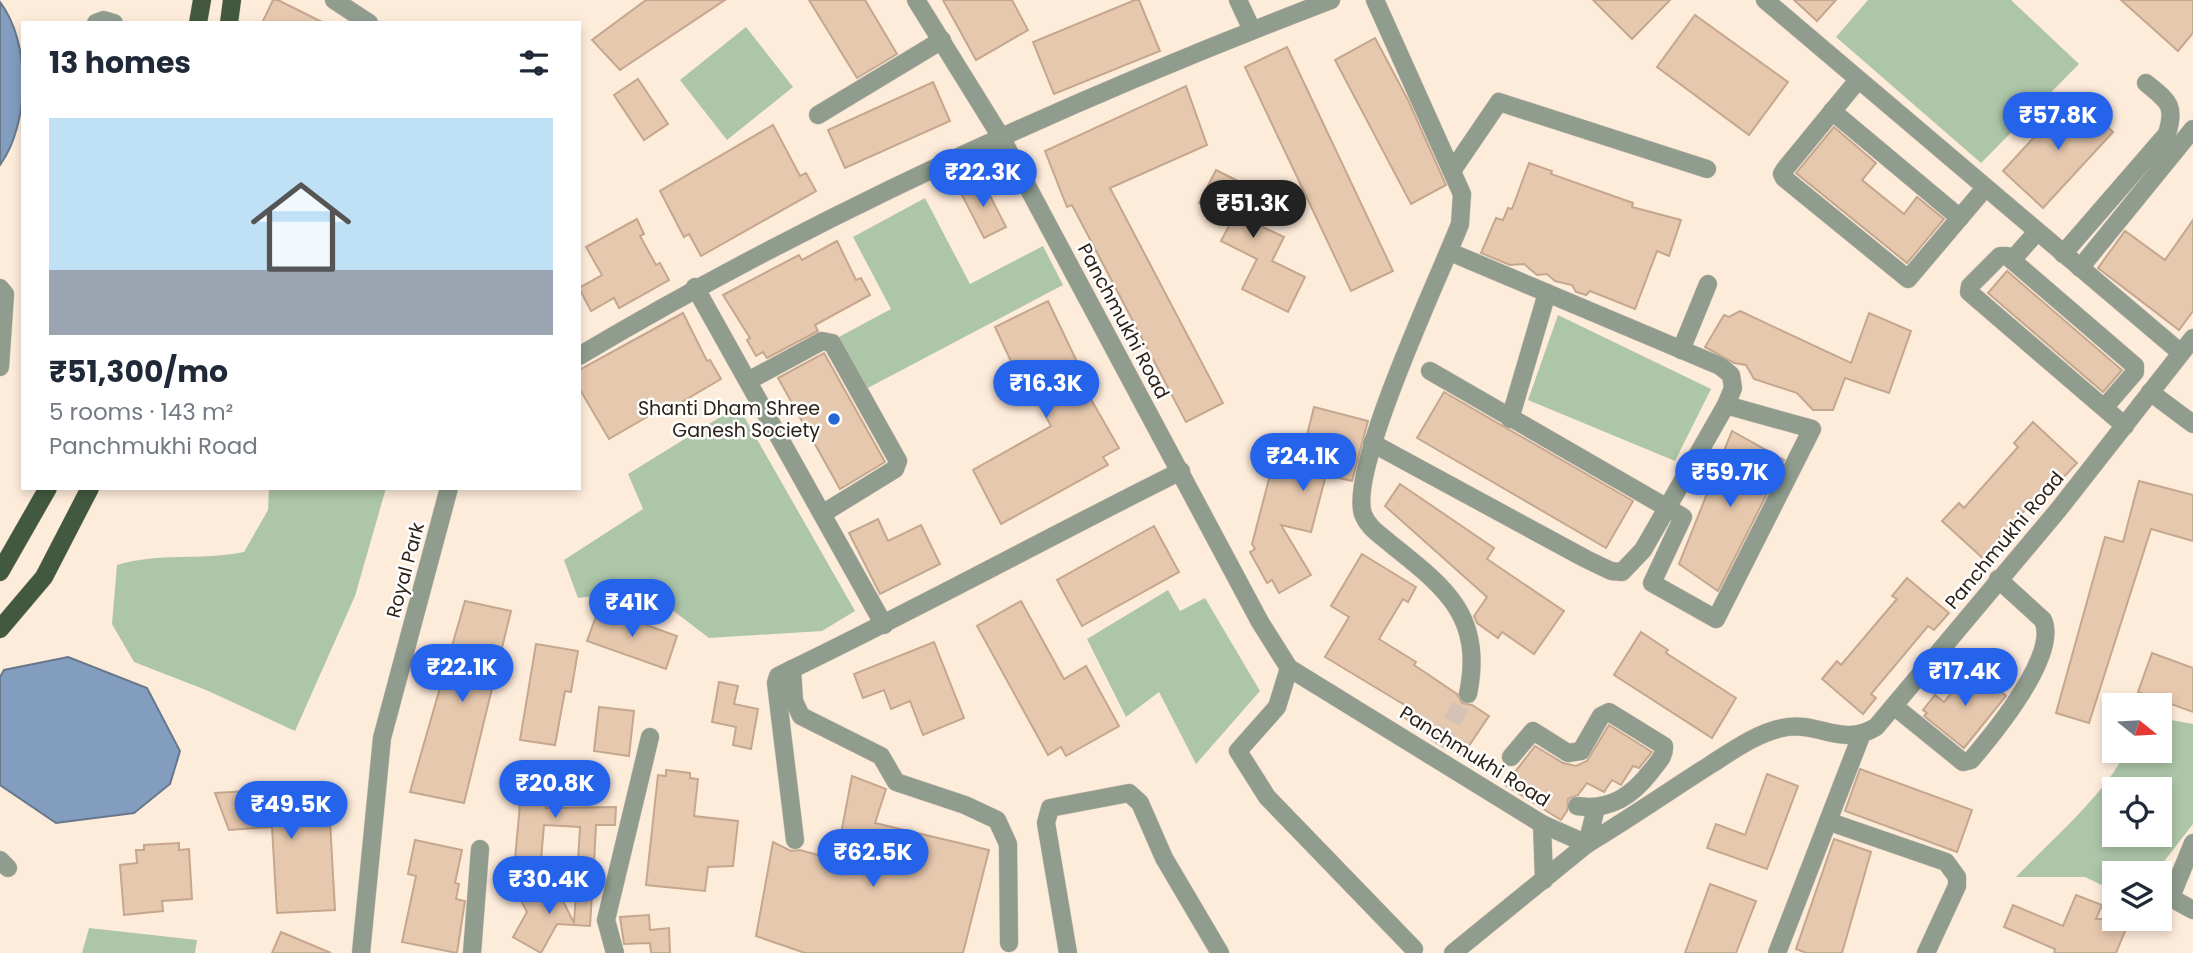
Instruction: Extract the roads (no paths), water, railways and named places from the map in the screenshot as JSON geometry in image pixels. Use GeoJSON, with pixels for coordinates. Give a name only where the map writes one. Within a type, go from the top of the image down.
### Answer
{"type":"FeatureCollection","features":[{"type":"Feature","properties":{"kind":"main road"},"geometry":{"type":"LineString","coordinates":[[198,21],[202,0]]}},
{"type":"Feature","properties":{"kind":"main road"},"geometry":{"type":"LineString","coordinates":[[229,21],[232,0]]}},
{"type":"Feature","properties":{"kind":"main road"},"geometry":{"type":"LineString","coordinates":[[0,572],[47,490]]}},
{"type":"Feature","properties":{"kind":"main road"},"geometry":{"type":"LineString","coordinates":[[1,627],[44,577],[89,490]]}},
{"type":"Feature","properties":{"kind":"street"},"geometry":{"type":"LineString","coordinates":[[334,0],[366,21]]}},
{"type":"Feature","properties":{"kind":"street","name":"Panchmukhi Road"},"geometry":{"type":"LineString","coordinates":[[916,0],[1002,136],[1260,622],[1289,668],[1435,749],[1542,824],[1587,844]]}},
{"type":"Feature","properties":{"kind":"street"},"geometry":{"type":"LineString","coordinates":[[1238,0],[1252,30]]}},
{"type":"Feature","properties":{"kind":"street"},"geometry":{"type":"LineString","coordinates":[[581,355],[695,287],[1002,136],[1252,30],[1331,0]]}},
{"type":"Feature","properties":{"kind":"street"},"geometry":{"type":"LineString","coordinates":[[1375,0],[1462,194],[1460,224],[1450,252],[1372,443],[1362,489],[1363,513],[1372,528],[1443,586],[1458,606],[1471,649],[1473,670],[1468,694]]}},
{"type":"Feature","properties":{"kind":"street"},"geometry":{"type":"LineString","coordinates":[[1765,0],[2181,353]]}},
{"type":"Feature","properties":{"kind":"street"},"geometry":{"type":"LineString","coordinates":[[818,115],[942,40]]}},
{"type":"Feature","properties":{"kind":"street"},"geometry":{"type":"LineString","coordinates":[[1858,80],[1782,174],[1903,278],[1908,279],[1913,275],[1985,188]]}},
{"type":"Feature","properties":{"kind":"street"},"geometry":{"type":"LineString","coordinates":[[2063,254],[2167,134],[2172,115],[2167,100],[2146,83]]}},
{"type":"Feature","properties":{"kind":"street"},"geometry":{"type":"LineString","coordinates":[[1452,171],[1499,102],[1707,169]]}},
{"type":"Feature","properties":{"kind":"street"},"geometry":{"type":"LineString","coordinates":[[1832,111],[1960,218]]}},
{"type":"Feature","properties":{"kind":"street"},"geometry":{"type":"LineString","coordinates":[[2080,268],[2193,129]]}},
{"type":"Feature","properties":{"kind":"street"},"geometry":{"type":"LineString","coordinates":[[2012,260],[2036,232]]}},
{"type":"Feature","properties":{"kind":"street"},"geometry":{"type":"LineString","coordinates":[[1372,443],[1611,571],[1622,572],[1638,555],[1667,509],[1733,388],[1731,375],[1720,366],[1450,252]]}},
{"type":"Feature","properties":{"kind":"street"},"geometry":{"type":"LineString","coordinates":[[2104,408],[2136,372],[2135,366],[2012,260],[2004,254],[2000,256],[1970,286],[1969,292],[2104,408],[2125,426]]}},
{"type":"Feature","properties":{"kind":"street"},"geometry":{"type":"LineString","coordinates":[[1681,350],[1708,284]]}},
{"type":"Feature","properties":{"kind":"street"},"geometry":{"type":"LineString","coordinates":[[695,287],[884,625]]}},
{"type":"Feature","properties":{"kind":"street"},"geometry":{"type":"LineString","coordinates":[[0,288],[5,294],[0,367]]}},
{"type":"Feature","properties":{"kind":"street"},"geometry":{"type":"LineString","coordinates":[[1510,419],[1547,293]]}},
{"type":"Feature","properties":{"kind":"street","name":"Panchmukhi Road"},"geometry":{"type":"LineString","coordinates":[[1861,736],[1876,727],[1894,706],[2125,426],[2193,338]]}},
{"type":"Feature","properties":{"kind":"street"},"geometry":{"type":"LineString","coordinates":[[748,381],[822,341],[831,343],[885,437],[898,461],[895,469],[822,514]]}},
{"type":"Feature","properties":{"kind":"street"},"geometry":{"type":"LineString","coordinates":[[1430,371],[1682,517],[1653,583],[1716,620],[1812,429],[1726,405]]}},
{"type":"Feature","properties":{"kind":"street"},"geometry":{"type":"LineString","coordinates":[[2150,393],[2193,424]]}},
{"type":"Feature","properties":{"kind":"street"},"geometry":{"type":"LineString","coordinates":[[795,841],[776,683],[778,676],[884,625],[986,568],[1181,471]]}},
{"type":"Feature","properties":{"kind":"street","name":"Royal Park"},"geometry":{"type":"LineString","coordinates":[[361,953],[382,738],[448,490]]}},
{"type":"Feature","properties":{"kind":"street"},"geometry":{"type":"LineString","coordinates":[[1894,706],[1964,762],[1971,760],[2015,707],[2043,648],[2047,628],[2043,620],[1998,579]]}},
{"type":"Feature","properties":{"kind":"street"},"geometry":{"type":"LineString","coordinates":[[1289,668],[1277,707],[1237,751],[1267,797],[1414,949]]}},
{"type":"Feature","properties":{"kind":"street"},"geometry":{"type":"LineString","coordinates":[[792,669],[794,701],[800,716],[881,756],[896,782],[965,805],[997,820],[1008,844],[1009,943]]}},
{"type":"Feature","properties":{"kind":"street"},"geometry":{"type":"LineString","coordinates":[[1511,757],[1533,731],[1567,753],[1581,751],[1601,716],[1609,712],[1662,743],[1663,755],[1640,786],[1618,802],[1596,808],[1577,806]]}},
{"type":"Feature","properties":{"kind":"street"},"geometry":{"type":"LineString","coordinates":[[1453,953],[1587,844],[1742,745],[1782,728],[1806,726],[1826,732],[1861,736],[1830,822],[1777,953]]}},
{"type":"Feature","properties":{"kind":"street"},"geometry":{"type":"LineString","coordinates":[[615,953],[606,919],[650,737]]}},
{"type":"Feature","properties":{"kind":"street"},"geometry":{"type":"LineString","coordinates":[[1068,953],[1046,812],[1050,808],[1129,793],[1140,803],[1164,858],[1220,953]]}},
{"type":"Feature","properties":{"kind":"street"},"geometry":{"type":"LineString","coordinates":[[1587,844],[1596,808]]}},
{"type":"Feature","properties":{"kind":"street"},"geometry":{"type":"LineString","coordinates":[[1830,822],[1946,862],[1957,877],[1957,886],[1927,953]]}},
{"type":"Feature","properties":{"kind":"street"},"geometry":{"type":"LineString","coordinates":[[1542,824],[1544,880]]}},
{"type":"Feature","properties":{"kind":"street"},"geometry":{"type":"LineString","coordinates":[[2193,843],[2173,899],[2193,910]]}},
{"type":"Feature","properties":{"kind":"street"},"geometry":{"type":"LineString","coordinates":[[472,953],[480,849]]}},
{"type":"Feature","properties":{"kind":"water"},"geometry":{"type":"Polygon","coordinates":[[[0,2],[10,19],[21,56],[21,106],[10,148],[0,165],[0,2]]]}},
{"type":"Feature","properties":{"kind":"water"},"geometry":{"type":"Polygon","coordinates":[[[68,657],[147,688],[180,751],[170,784],[134,813],[56,823],[0,785],[0,677],[4,670],[68,657]]]}},
{"type":"Feature","properties":{"kind":"tunnel"},"geometry":{"type":"LineString","coordinates":[[1438,745],[1468,694]]}},
{"type":"Feature","properties":{"kind":"place","name":"Shanti Dham Shree Ganesh Society"},"geometry":{"type":"Point","coordinates":[834,419]}}]}
